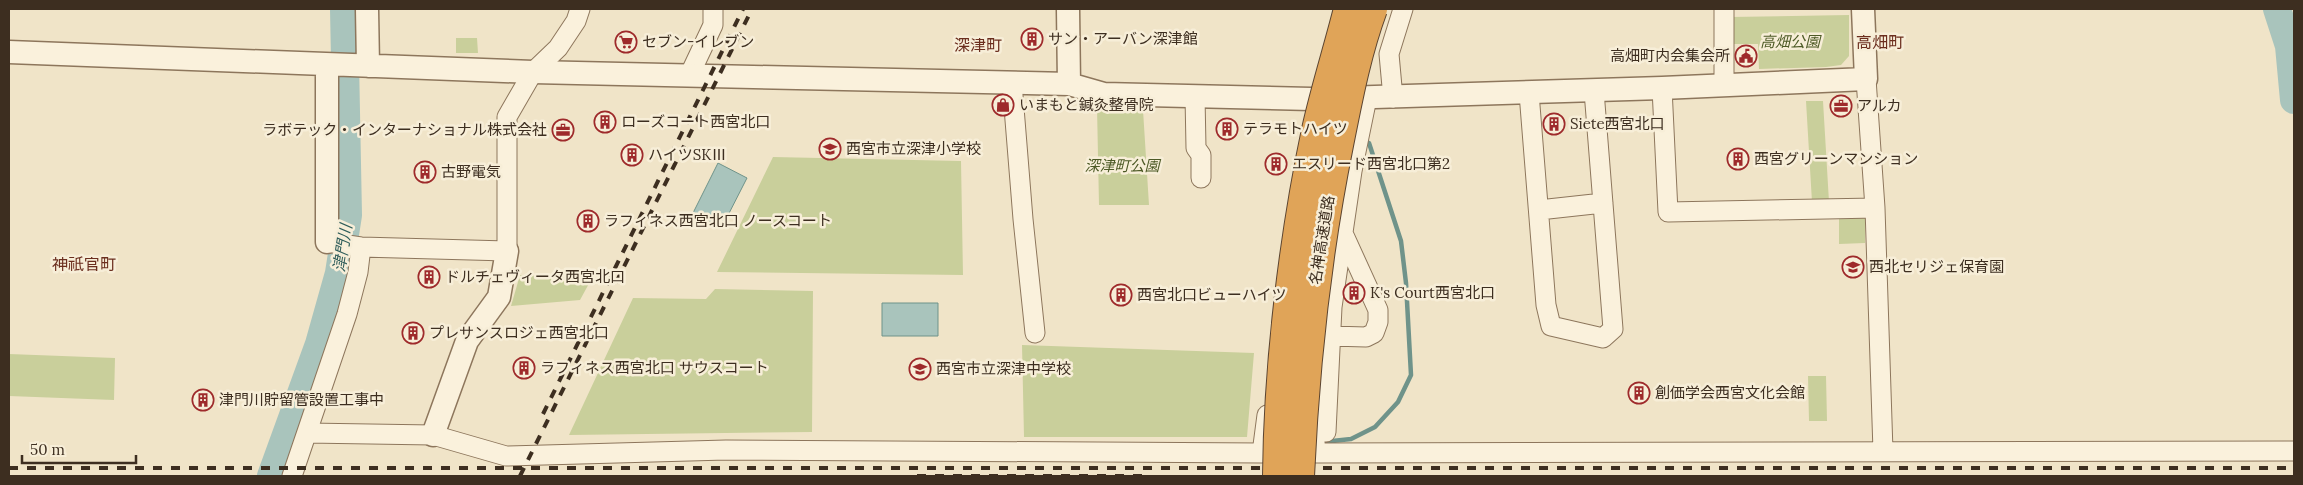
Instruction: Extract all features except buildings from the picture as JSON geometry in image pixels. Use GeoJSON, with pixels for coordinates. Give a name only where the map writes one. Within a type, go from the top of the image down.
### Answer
{"type":"FeatureCollection","features":[{"type":"Feature","properties":{"kind":"highway","name":"名神高速道路"},"geometry":{"type":"LineString","coordinates":[[1277,476],[1282,372],[1303,199],[1317,129],[1348,9]]}},
{"type":"Feature","properties":{"kind":"highway","name":"名神高速道路"},"geometry":{"type":"LineString","coordinates":[[1300,476],[1303,413],[1314,295],[1329,195],[1346,108],[1373,9]]}},
{"type":"Feature","properties":{"kind":"street"},"geometry":{"type":"LineString","coordinates":[[367,9],[347,65],[327,242],[361,247],[507,251]]}},
{"type":"Feature","properties":{"kind":"street"},"geometry":{"type":"LineString","coordinates":[[434,435],[467,341],[499,297],[507,251],[507,117],[533,72],[558,48],[576,21],[580,9]]}},
{"type":"Feature","properties":{"kind":"street"},"geometry":{"type":"LineString","coordinates":[[689,76],[713,25],[713,9]]}},
{"type":"Feature","properties":{"kind":"street"},"geometry":{"type":"LineString","coordinates":[[1068,9],[1069,84]]}},
{"type":"Feature","properties":{"kind":"street"},"geometry":{"type":"LineString","coordinates":[[1393,98],[1389,54],[1402,9]]}},
{"type":"Feature","properties":{"kind":"street"},"geometry":{"type":"LineString","coordinates":[[1724,9],[1724,86]]}},
{"type":"Feature","properties":{"kind":"street"},"geometry":{"type":"LineString","coordinates":[[1863,9],[1874,208],[1883,451]]}},
{"type":"Feature","properties":{"kind":"street"},"geometry":{"type":"LineString","coordinates":[[9,52],[533,72],[1069,84],[1104,94],[1312,99],[1594,91],[1866,79]]}},
{"type":"Feature","properties":{"kind":"street"},"geometry":{"type":"LineString","coordinates":[[1012,84],[1035,333]]}},
{"type":"Feature","properties":{"kind":"street"},"geometry":{"type":"LineString","coordinates":[[1662,88],[1668,212],[1874,208]]}},
{"type":"Feature","properties":{"kind":"street"},"geometry":{"type":"LineString","coordinates":[[1529,93],[1546,305],[1552,326],[1603,338],[1613,329],[1594,91]]}},
{"type":"Feature","properties":{"kind":"street"},"geometry":{"type":"LineString","coordinates":[[1195,96],[1196,148],[1201,155],[1201,178]]}},
{"type":"Feature","properties":{"kind":"street"},"geometry":{"type":"LineString","coordinates":[[1368,98],[1342,231],[1320,432],[1316,453],[2294,451]]}},
{"type":"Feature","properties":{"kind":"street"},"geometry":{"type":"LineString","coordinates":[[307,434],[434,435],[506,456],[726,450],[1262,453],[1275,303],[1287,215],[1312,99]]}},
{"type":"Feature","properties":{"kind":"street"},"geometry":{"type":"LineString","coordinates":[[1538,210],[1603,204]]}},
{"type":"Feature","properties":{"kind":"street"},"geometry":{"type":"LineString","coordinates":[[1330,336],[1366,337],[1374,333],[1378,322],[1378,310],[1342,231]]}},
{"type":"Feature","properties":{"kind":"street"},"geometry":{"type":"LineString","coordinates":[[292,476],[347,314],[358,272],[361,247]]}},
{"type":"Feature","properties":{"kind":"street"},"geometry":{"type":"LineString","coordinates":[[1265,432],[1320,432]]}},
{"type":"Feature","properties":{"kind":"green space","name":"高畑公園"},"geometry":{"type":"Polygon","coordinates":[[[1849,15],[1849,56],[1841,65],[1759,69],[1758,44],[1730,44],[1730,17],[1849,15]]]}},
{"type":"Feature","properties":{"kind":"green space"},"geometry":{"type":"Polygon","coordinates":[[[456,38],[477,38],[478,53],[456,53],[456,38]]]}},
{"type":"Feature","properties":{"kind":"green space"},"geometry":{"type":"Polygon","coordinates":[[[1806,101],[1823,101],[1829,202],[1812,202],[1806,101]]]}},
{"type":"Feature","properties":{"kind":"green space","name":"深津町公園"},"geometry":{"type":"Polygon","coordinates":[[[1097,107],[1143,110],[1149,205],[1099,205],[1097,107]]]}},
{"type":"Feature","properties":{"kind":"green space"},"geometry":{"type":"Polygon","coordinates":[[[773,157],[961,161],[963,275],[717,272],[773,157]]]}},
{"type":"Feature","properties":{"kind":"green space"},"geometry":{"type":"Polygon","coordinates":[[[1839,217],[1865,217],[1865,243],[1839,244],[1839,217]]]}},
{"type":"Feature","properties":{"kind":"green space"},"geometry":{"type":"Polygon","coordinates":[[[520,275],[592,278],[580,300],[511,306],[520,275]]]}},
{"type":"Feature","properties":{"kind":"green space"},"geometry":{"type":"Polygon","coordinates":[[[715,289],[813,291],[812,432],[569,435],[633,298],[706,299],[715,289]]]}},
{"type":"Feature","properties":{"kind":"green space"},"geometry":{"type":"Polygon","coordinates":[[[1022,345],[1254,353],[1247,437],[1024,437],[1022,345]]]}},
{"type":"Feature","properties":{"kind":"green space"},"geometry":{"type":"Polygon","coordinates":[[[9,354],[115,358],[114,400],[9,396],[9,354]]]}},
{"type":"Feature","properties":{"kind":"green space"},"geometry":{"type":"Polygon","coordinates":[[[1808,376],[1826,376],[1827,421],[1809,421],[1808,376]]]}},
{"type":"Feature","properties":{"kind":"water"},"geometry":{"type":"Polygon","coordinates":[[[718,163],[747,178],[722,227],[693,213],[718,163]]]}},
{"type":"Feature","properties":{"kind":"water"},"geometry":{"type":"Polygon","coordinates":[[[882,303],[938,303],[938,336],[882,336],[882,303]]]}},
{"type":"Feature","properties":{"kind":"waterway","name":"津門川"},"geometry":{"type":"LineString","coordinates":[[271,476],[319,344],[339,273],[348,215],[344,9]]}},
{"type":"Feature","properties":{"kind":"waterway"},"geometry":{"type":"LineString","coordinates":[[2277,9],[2289,46],[2294,100]]}},
{"type":"Feature","properties":{"kind":"waterway"},"geometry":{"type":"LineString","coordinates":[[1323,442],[1351,439],[1375,427],[1398,402],[1411,375],[1406,283],[1401,241],[1369,143]]}},
{"type":"Feature","properties":{"kind":"railway"},"geometry":{"type":"LineString","coordinates":[[543,414],[743,9]]}},
{"type":"Feature","properties":{"kind":"railway"},"geometry":{"type":"LineString","coordinates":[[520,476],[752,9]]}},
{"type":"Feature","properties":{"kind":"railway"},"geometry":{"type":"LineString","coordinates":[[9,468],[2294,468]]}},
{"type":"Feature","properties":{"kind":"railway"},"geometry":{"type":"LineString","coordinates":[[917,476],[1150,476]]}},
{"type":"Feature","properties":{"kind":"place","name":"サン・アーバン深津館"},"geometry":{"type":"Point","coordinates":[1032,39]}},
{"type":"Feature","properties":{"kind":"place","name":"セブン-イレブン"},"geometry":{"type":"Point","coordinates":[626,42]}},
{"type":"Feature","properties":{"kind":"place","name":"高畑町内会集会所"},"geometry":{"type":"Point","coordinates":[1746,56]}},
{"type":"Feature","properties":{"kind":"place","name":"いまもと鍼灸整骨院"},"geometry":{"type":"Point","coordinates":[1003,105]}},
{"type":"Feature","properties":{"kind":"place","name":"アルカ"},"geometry":{"type":"Point","coordinates":[1841,106]}},
{"type":"Feature","properties":{"kind":"place","name":"ローズコート西宮北口"},"geometry":{"type":"Point","coordinates":[605,122]}},
{"type":"Feature","properties":{"kind":"place","name":"Siete西宮北口"},"geometry":{"type":"Point","coordinates":[1554,124]}},
{"type":"Feature","properties":{"kind":"place","name":"テラモトハイツ"},"geometry":{"type":"Point","coordinates":[1227,129]}},
{"type":"Feature","properties":{"kind":"place","name":"ラボテック・インターナショナル株式会社"},"geometry":{"type":"Point","coordinates":[563,130]}},
{"type":"Feature","properties":{"kind":"place","name":"西宮市立深津小学校"},"geometry":{"type":"Point","coordinates":[830,149]}},
{"type":"Feature","properties":{"kind":"place","name":"ハイツSKⅢ"},"geometry":{"type":"Point","coordinates":[632,155]}},
{"type":"Feature","properties":{"kind":"place","name":"西宮グリーンマンション"},"geometry":{"type":"Point","coordinates":[1738,159]}},
{"type":"Feature","properties":{"kind":"place","name":"エスリード西宮北口第2"},"geometry":{"type":"Point","coordinates":[1276,164]}},
{"type":"Feature","properties":{"kind":"place","name":"古野電気"},"geometry":{"type":"Point","coordinates":[425,172]}},
{"type":"Feature","properties":{"kind":"place","name":"ラフィネス西宮北口 ノースコート"},"geometry":{"type":"Point","coordinates":[588,221]}},
{"type":"Feature","properties":{"kind":"place","name":"西北セリジェ保育園"},"geometry":{"type":"Point","coordinates":[1853,267]}},
{"type":"Feature","properties":{"kind":"place","name":"ドルチェヴィータ西宮北口"},"geometry":{"type":"Point","coordinates":[429,277]}},
{"type":"Feature","properties":{"kind":"place","name":"K's Court西宮北口"},"geometry":{"type":"Point","coordinates":[1354,293]}},
{"type":"Feature","properties":{"kind":"place","name":"西宮北口ビューハイツ"},"geometry":{"type":"Point","coordinates":[1121,295]}},
{"type":"Feature","properties":{"kind":"place","name":"プレサンスロジェ西宮北口"},"geometry":{"type":"Point","coordinates":[413,333]}},
{"type":"Feature","properties":{"kind":"place","name":"ラフィネス西宮北口 サウスコート"},"geometry":{"type":"Point","coordinates":[524,368]}},
{"type":"Feature","properties":{"kind":"place","name":"西宮市立深津中学校"},"geometry":{"type":"Point","coordinates":[920,369]}},
{"type":"Feature","properties":{"kind":"place","name":"創価学会西宮文化会館"},"geometry":{"type":"Point","coordinates":[1639,393]}},
{"type":"Feature","properties":{"kind":"place","name":"津門川貯留管設置工事中"},"geometry":{"type":"Point","coordinates":[203,400]}},
{"type":"Feature","properties":{"kind":"district","name":"高畑町"},"geometry":{"type":"Point","coordinates":[1880,42]}},
{"type":"Feature","properties":{"kind":"district","name":"深津町"},"geometry":{"type":"Point","coordinates":[978,45]}},
{"type":"Feature","properties":{"kind":"district","name":"神祇官町"},"geometry":{"type":"Point","coordinates":[84,264]}}]}
